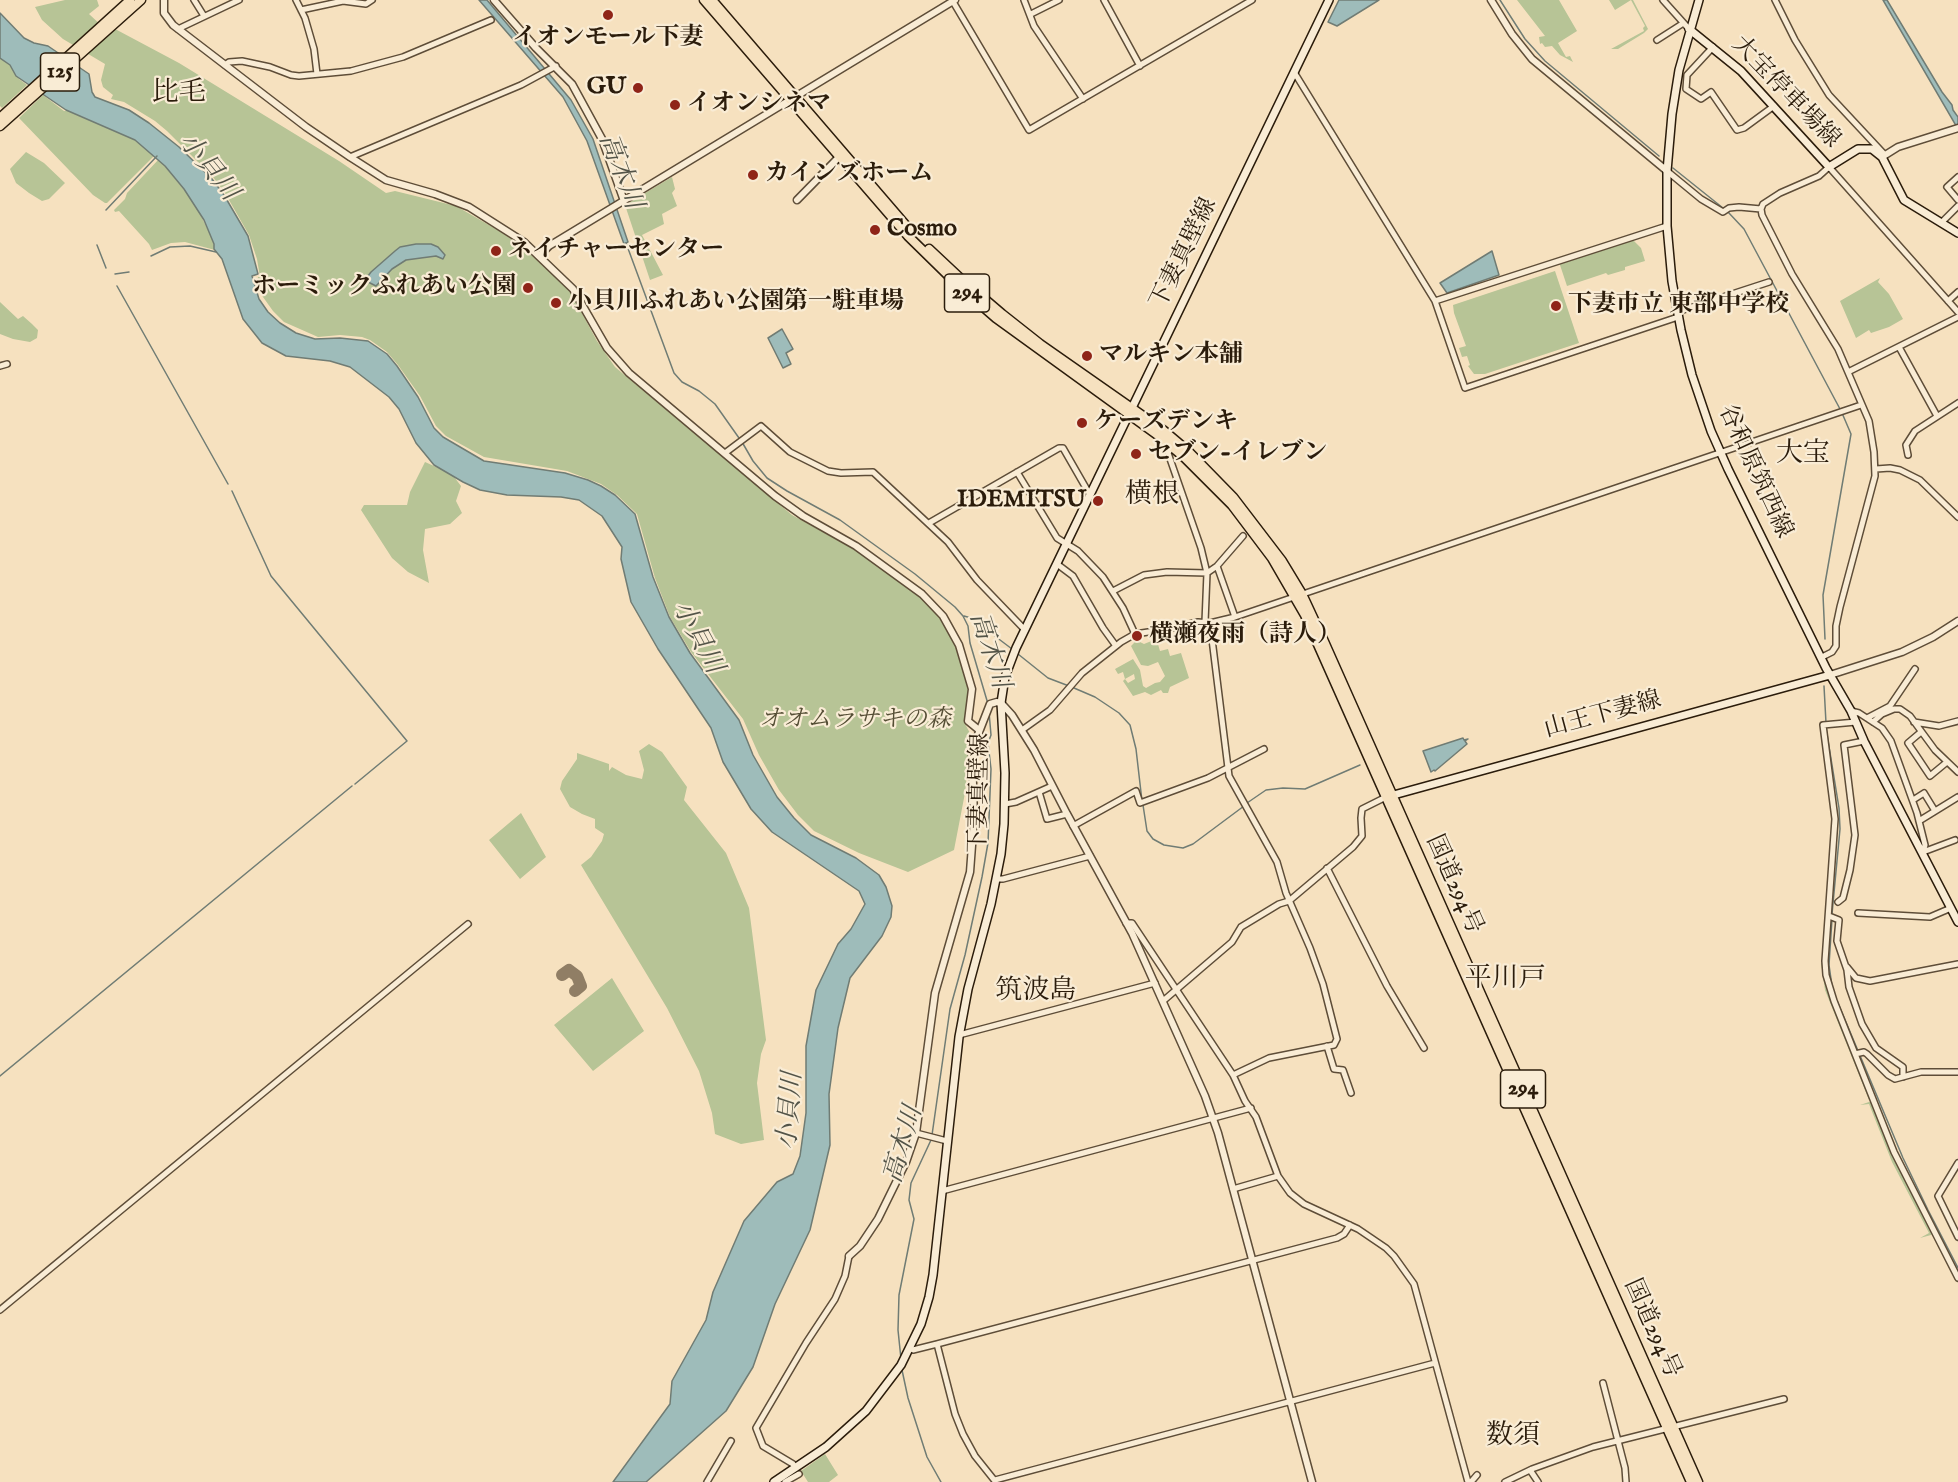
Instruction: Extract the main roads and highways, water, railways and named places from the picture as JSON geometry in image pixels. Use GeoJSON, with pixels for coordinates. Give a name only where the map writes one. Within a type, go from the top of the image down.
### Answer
{"type":"FeatureCollection","features":[{"type":"Feature","properties":{"kind":"highway","name":"125"},"geometry":{"type":"LineString","coordinates":[[2,120],[110,22],[130,0]]}},
{"type":"Feature","properties":{"kind":"highway","name":"125"},"geometry":{"type":"LineString","coordinates":[[110,22],[141,0]]}},
{"type":"Feature","properties":{"kind":"highway","name":"294"},"geometry":{"type":"LineString","coordinates":[[704,0],[793,99]]}},
{"type":"Feature","properties":{"kind":"highway","name":"294"},"geometry":{"type":"LineString","coordinates":[[712,0],[765,61],[838,157],[908,236],[957,284],[1020,336],[1130,411]]}},
{"type":"Feature","properties":{"kind":"highway","name":"国道294号"},"geometry":{"type":"LineString","coordinates":[[793,99],[890,209],[944,264],[1002,314],[1130,411],[1211,482],[1250,527],[1298,595]]}},
{"type":"Feature","properties":{"kind":"highway","name":"国道294号"},"geometry":{"type":"LineString","coordinates":[[1130,411],[1189,452],[1233,497],[1273,547],[1298,595],[1671,1428],[1698,1482]]}},
{"type":"Feature","properties":{"kind":"highway","name":"国道294号"},"geometry":{"type":"LineString","coordinates":[[1671,1428],[1691,1482]]}},
{"type":"Feature","properties":{"kind":"main road","name":"下妻真壁線"},"geometry":{"type":"LineString","coordinates":[[774,1482],[797,1471],[866,1411],[893,1377],[909,1350],[929,1297],[942,1191],[945,1141],[959,1035],[1001,854],[1005,804],[1000,703],[1005,678],[1025,630],[1329,0]]}},
{"type":"Feature","properties":{"kind":"main road","name":"谷和原筑西線"},"geometry":{"type":"LineString","coordinates":[[1699,0],[1679,70],[1667,171],[1667,226],[1677,314],[1692,375],[1720,453],[1830,675],[1851,711],[1864,741],[1958,922]]}},
{"type":"Feature","properties":{"kind":"main road","name":"大宝停車場線"},"geometry":{"type":"LineString","coordinates":[[1689,29],[1741,71],[1829,167],[1860,148],[1872,149],[1883,155],[1904,200],[1958,233]]}},
{"type":"Feature","properties":{"kind":"main road","name":"山王下妻線"},"geometry":{"type":"LineString","coordinates":[[1389,796],[1830,675]]}},
{"type":"Feature","properties":{"kind":"water"},"geometry":{"type":"Polygon","coordinates":[[[479,0],[487,0],[571,100],[593,139],[628,242],[624,244],[587,141],[563,97],[479,0]]]}},
{"type":"Feature","properties":{"kind":"water"},"geometry":{"type":"Polygon","coordinates":[[[1339,0],[1379,0],[1337,26],[1328,22],[1339,0]]]}},
{"type":"Feature","properties":{"kind":"water"},"geometry":{"type":"Polygon","coordinates":[[[1883,0],[1887,0],[1952,105],[1958,117],[1958,129],[1883,0]]]}},
{"type":"Feature","properties":{"kind":"water"},"geometry":{"type":"Polygon","coordinates":[[[0,13],[24,38],[48,46],[89,74],[95,97],[129,110],[149,123],[179,147],[212,179],[248,236],[258,274],[252,276],[259,299],[280,323],[296,333],[315,339],[340,338],[368,341],[387,354],[397,366],[418,397],[434,428],[443,437],[484,461],[565,473],[588,480],[615,495],[635,514],[653,577],[669,617],[690,653],[739,720],[753,755],[777,797],[811,835],[856,858],[879,875],[886,887],[892,906],[891,917],[882,936],[850,978],[838,1028],[829,1094],[830,1145],[810,1230],[775,1304],[753,1367],[726,1411],[646,1482],[613,1482],[670,1404],[672,1381],[706,1320],[713,1292],[744,1221],[777,1182],[793,1174],[800,1156],[806,1113],[806,1046],[816,990],[838,944],[851,929],[865,904],[859,891],[772,832],[751,809],[723,762],[711,728],[658,649],[631,602],[621,559],[622,547],[602,516],[579,500],[507,495],[480,490],[463,482],[434,465],[416,443],[399,409],[389,397],[350,367],[330,361],[286,356],[262,343],[243,319],[222,259],[214,249],[204,220],[184,189],[165,166],[135,140],[66,110],[16,76],[10,65],[0,58],[0,13]]]}},
{"type":"Feature","properties":{"kind":"water"},"geometry":{"type":"Polygon","coordinates":[[[431,244],[438,247],[445,255],[443,259],[436,256],[406,260],[392,269],[376,286],[368,282],[371,272],[400,247],[431,244]]]}},
{"type":"Feature","properties":{"kind":"water"},"geometry":{"type":"Polygon","coordinates":[[[1492,251],[1499,275],[1447,293],[1440,283],[1492,251]]]}},
{"type":"Feature","properties":{"kind":"water"},"geometry":{"type":"Polygon","coordinates":[[[782,329],[793,349],[786,353],[791,364],[783,368],[768,338],[782,329]]]}},
{"type":"Feature","properties":{"kind":"water"},"geometry":{"type":"Polygon","coordinates":[[[1463,738],[1468,739],[1465,741],[1467,744],[1431,772],[1423,751],[1463,738]]]}},
{"type":"Feature","properties":{"kind":"waterway"},"geometry":{"type":"LineString","coordinates":[[1500,0],[1525,39],[1545,61],[1659,156]]}},
{"type":"Feature","properties":{"kind":"waterway"},"geometry":{"type":"LineString","coordinates":[[106,210],[157,156]]}},
{"type":"Feature","properties":{"kind":"waterway"},"geometry":{"type":"LineString","coordinates":[[1673,168],[1723,208]]}},
{"type":"Feature","properties":{"kind":"waterway"},"geometry":{"type":"LineString","coordinates":[[1728,212],[1744,229],[1840,409]]}},
{"type":"Feature","properties":{"kind":"waterway","name":"高木川"},"geometry":{"type":"LineString","coordinates":[[626,243],[674,373],[682,382],[699,391],[715,404],[739,438]]}},
{"type":"Feature","properties":{"kind":"waterway"},"geometry":{"type":"LineString","coordinates":[[97,245],[106,268]]}},
{"type":"Feature","properties":{"kind":"waterway"},"geometry":{"type":"LineString","coordinates":[[151,256],[170,247],[190,246],[216,252]]}},
{"type":"Feature","properties":{"kind":"waterway"},"geometry":{"type":"LineString","coordinates":[[115,274],[129,272]]}},
{"type":"Feature","properties":{"kind":"waterway"},"geometry":{"type":"LineString","coordinates":[[117,286],[228,484]]}},
{"type":"Feature","properties":{"kind":"waterway"},"geometry":{"type":"LineString","coordinates":[[1825,639],[1823,595],[1851,434],[1842,413]]}},
{"type":"Feature","properties":{"kind":"waterway","name":"高木川"},"geometry":{"type":"LineString","coordinates":[[742,442],[753,461],[767,478],[840,520],[915,574],[955,607],[968,626],[970,643],[988,704]]}},
{"type":"Feature","properties":{"kind":"waterway"},"geometry":{"type":"LineString","coordinates":[[232,491],[271,576],[407,741],[355,784]]}},
{"type":"Feature","properties":{"kind":"waterway"},"geometry":{"type":"LineString","coordinates":[[964,616],[971,618],[1012,649]]}},
{"type":"Feature","properties":{"kind":"waterway"},"geometry":{"type":"LineString","coordinates":[[1018,654],[1048,678],[1069,686]]}},
{"type":"Feature","properties":{"kind":"waterway"},"geometry":{"type":"LineString","coordinates":[[1824,686],[1826,723]]}},
{"type":"Feature","properties":{"kind":"waterway"},"geometry":{"type":"LineString","coordinates":[[1074,688],[1095,697],[1119,713],[1130,725],[1136,749],[1142,801]]}},
{"type":"Feature","properties":{"kind":"waterway","name":"高木川"},"geometry":{"type":"LineString","coordinates":[[932,1135],[950,1009],[965,955],[988,843],[991,769],[988,743],[991,735],[989,712]]}},
{"type":"Feature","properties":{"kind":"waterway"},"geometry":{"type":"LineString","coordinates":[[1826,728],[1839,808],[1840,829],[1832,914]]}},
{"type":"Feature","properties":{"kind":"waterway"},"geometry":{"type":"LineString","coordinates":[[1247,803],[1266,790],[1305,789],[1360,765]]}},
{"type":"Feature","properties":{"kind":"waterway"},"geometry":{"type":"LineString","coordinates":[[0,1076],[352,786]]}},
{"type":"Feature","properties":{"kind":"waterway"},"geometry":{"type":"LineString","coordinates":[[1143,805],[1147,831],[1153,839],[1164,845],[1183,848],[1193,844],[1244,806]]}},
{"type":"Feature","properties":{"kind":"waterway"},"geometry":{"type":"LineString","coordinates":[[1832,919],[1829,965],[1832,986]]}},
{"type":"Feature","properties":{"kind":"waterway"},"geometry":{"type":"LineString","coordinates":[[1835,996],[1903,1158],[1958,1268]]}},
{"type":"Feature","properties":{"kind":"waterway","name":"高木川"},"geometry":{"type":"LineString","coordinates":[[901,1359],[898,1330],[899,1295],[914,1219],[909,1200],[911,1183],[931,1140]]}},
{"type":"Feature","properties":{"kind":"waterway","name":"高木川"},"geometry":{"type":"LineString","coordinates":[[902,1370],[908,1398],[927,1457],[941,1482]]}},
{"type":"Feature","properties":{"kind":"place","name":"イオンモール下妻"},"geometry":{"type":"Point","coordinates":[608,15]}},
{"type":"Feature","properties":{"kind":"place","name":"GU"},"geometry":{"type":"Point","coordinates":[638,88]}},
{"type":"Feature","properties":{"kind":"place","name":"イオンシネマ"},"geometry":{"type":"Point","coordinates":[675,105]}},
{"type":"Feature","properties":{"kind":"place","name":"カインズホーム"},"geometry":{"type":"Point","coordinates":[753,175]}},
{"type":"Feature","properties":{"kind":"place","name":"Cosmo"},"geometry":{"type":"Point","coordinates":[875,230]}},
{"type":"Feature","properties":{"kind":"place","name":"ネイチャーセンター"},"geometry":{"type":"Point","coordinates":[496,251]}},
{"type":"Feature","properties":{"kind":"place","name":"ホーミックふれあい公園"},"geometry":{"type":"Point","coordinates":[528,288]}},
{"type":"Feature","properties":{"kind":"place","name":"小貝川ふれあい公園第一駐車場"},"geometry":{"type":"Point","coordinates":[556,303]}},
{"type":"Feature","properties":{"kind":"place","name":"下妻市立 東部中学校"},"geometry":{"type":"Point","coordinates":[1556,306]}},
{"type":"Feature","properties":{"kind":"place","name":"マルキン本舗"},"geometry":{"type":"Point","coordinates":[1087,356]}},
{"type":"Feature","properties":{"kind":"place","name":"ケーズデンキ"},"geometry":{"type":"Point","coordinates":[1082,423]}},
{"type":"Feature","properties":{"kind":"place","name":"セブン-イレブン"},"geometry":{"type":"Point","coordinates":[1136,454]}},
{"type":"Feature","properties":{"kind":"place","name":"IDEMITSU"},"geometry":{"type":"Point","coordinates":[1098,501]}},
{"type":"Feature","properties":{"kind":"place","name":"横瀬夜雨（詩人）"},"geometry":{"type":"Point","coordinates":[1137,636]}},
{"type":"Feature","properties":{"kind":"district","name":"比毛"},"geometry":{"type":"Point","coordinates":[179,94]}},
{"type":"Feature","properties":{"kind":"district","name":"大宝"},"geometry":{"type":"Point","coordinates":[1803,455]}},
{"type":"Feature","properties":{"kind":"district","name":"横根"},"geometry":{"type":"Point","coordinates":[1152,496]}},
{"type":"Feature","properties":{"kind":"district","name":"平川戸"},"geometry":{"type":"Point","coordinates":[1505,980]}},
{"type":"Feature","properties":{"kind":"district","name":"筑波島"},"geometry":{"type":"Point","coordinates":[1036,992]}},
{"type":"Feature","properties":{"kind":"district","name":"数須"},"geometry":{"type":"Point","coordinates":[1513,1437]}},
{"type":"Feature","properties":{"kind":"water label","name":"小貝川"},"geometry":{"type":"Point","coordinates":[207,168]}},
{"type":"Feature","properties":{"kind":"water label","name":"小貝川"},"geometry":{"type":"Point","coordinates":[696,638]}},
{"type":"Feature","properties":{"kind":"water label","name":"小貝川"},"geometry":{"type":"Point","coordinates":[792,1111]}},
{"type":"Feature","properties":{"kind":"park label","name":"オオムラサキの森"},"geometry":{"type":"Point","coordinates":[855,721]}}]}
